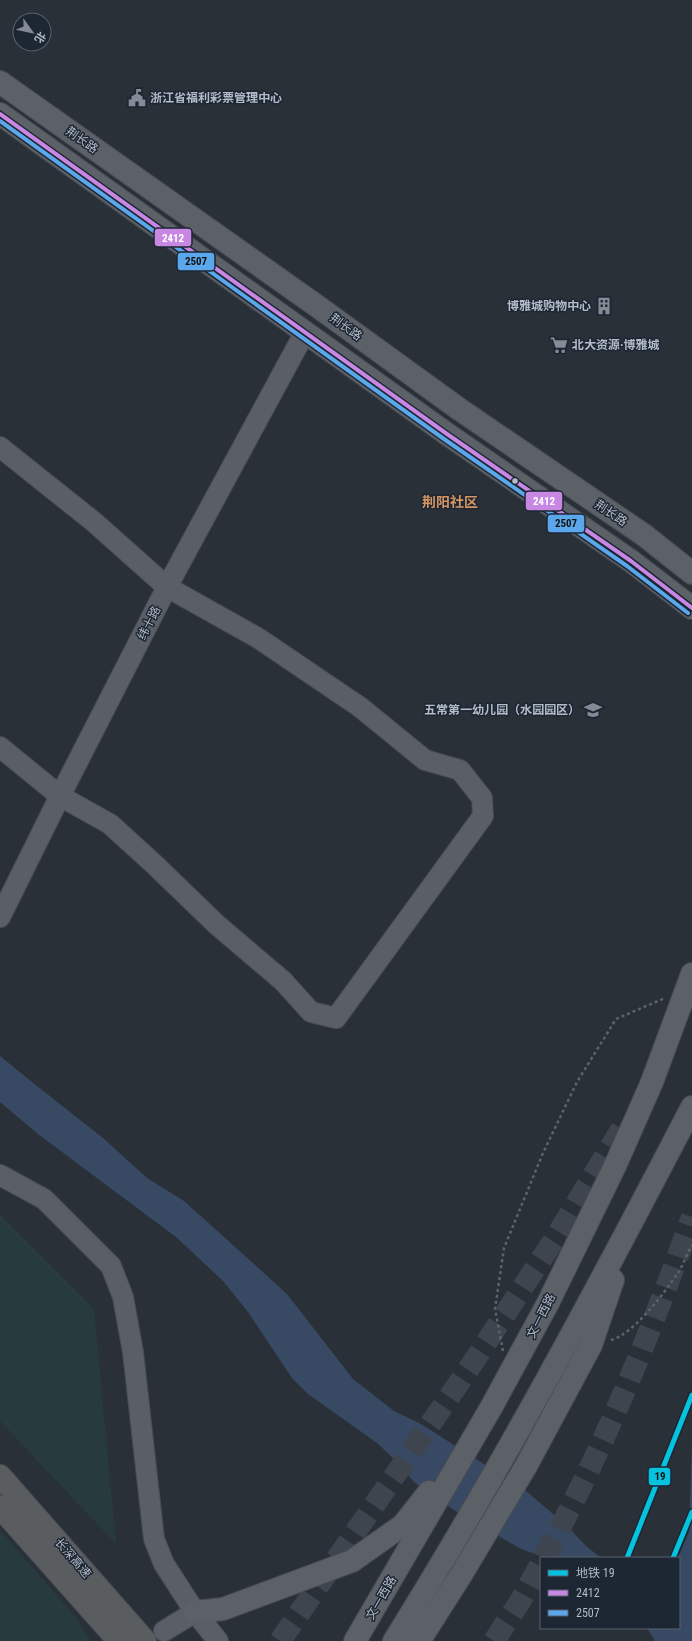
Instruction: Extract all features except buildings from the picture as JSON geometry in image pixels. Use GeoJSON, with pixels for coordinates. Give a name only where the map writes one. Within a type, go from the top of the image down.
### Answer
{"type":"FeatureCollection","features":[{"type":"Feature","properties":{"kind":"highway","name":"长深高速"},"geometry":{"type":"LineString","coordinates":[[0,1476],[145,1641]]}},
{"type":"Feature","properties":{"kind":"highway","name":"长深高速"},"geometry":{"type":"LineString","coordinates":[[0,1507],[120,1641]]}},
{"type":"Feature","properties":{"kind":"main road","name":"荆长路"},"geometry":{"type":"LineString","coordinates":[[0,82],[311,302],[459,409],[644,536],[692,573]]}},
{"type":"Feature","properties":{"kind":"main road"},"geometry":{"type":"LineString","coordinates":[[0,114],[447,434],[631,561],[692,608]]}},
{"type":"Feature","properties":{"kind":"main road","name":"文一西路"},"geometry":{"type":"LineString","coordinates":[[355,1641],[511,1373],[551,1296],[618,1159],[652,1082],[690,981]]}},
{"type":"Feature","properties":{"kind":"main road"},"geometry":{"type":"LineString","coordinates":[[394,1641],[506,1453],[550,1375],[692,1107]]}},
{"type":"Feature","properties":{"kind":"main road"},"geometry":{"type":"LineString","coordinates":[[419,1641],[461,1575],[526,1466],[591,1345],[632,1222]]}},
{"type":"Feature","properties":{"kind":"main road"},"geometry":{"type":"LineString","coordinates":[[195,1612],[223,1609],[352,1561],[403,1525],[474,1436]]}},
{"type":"Feature","properties":{"kind":"street","name":"纬十路"},"geometry":{"type":"LineString","coordinates":[[0,917],[167,587],[305,332]]}},
{"type":"Feature","properties":{"kind":"street"},"geometry":{"type":"LineString","coordinates":[[0,447],[94,522],[167,587],[258,638],[360,707],[425,760],[460,770],[482,798],[483,816],[336,1018],[311,1012],[283,980],[216,924],[155,864],[110,824],[60,796],[0,748]]}},
{"type":"Feature","properties":{"kind":"street"},"geometry":{"type":"LineString","coordinates":[[0,1175],[44,1200],[111,1266],[123,1297],[133,1352],[154,1539],[164,1564],[195,1612],[218,1641]]}},
{"type":"Feature","properties":{"kind":"street"},"geometry":{"type":"LineString","coordinates":[[164,1631],[195,1612]]}},
{"type":"Feature","properties":{"kind":"path"},"geometry":{"type":"LineString","coordinates":[[511,1373],[501,1347],[496,1309],[504,1248],[543,1153],[577,1082],[616,1019],[690,981]]}},
{"type":"Feature","properties":{"kind":"path"},"geometry":{"type":"LineString","coordinates":[[591,1345],[619,1338],[646,1314],[678,1272],[692,1245]]}},
{"type":"Feature","properties":{"kind":"green space"},"geometry":{"type":"Polygon","coordinates":[[[0,1215],[94,1309],[116,1544],[0,1421],[0,1215]]]}},
{"type":"Feature","properties":{"kind":"green space"},"geometry":{"type":"Polygon","coordinates":[[[0,1530],[77,1619],[91,1641],[0,1641],[0,1530]]]}},
{"type":"Feature","properties":{"kind":"water"},"geometry":{"type":"Polygon","coordinates":[[[0,1056],[103,1138],[147,1178],[184,1201],[287,1294],[353,1379],[394,1411],[421,1424],[526,1491],[566,1525],[586,1546],[600,1557],[542,1557],[519,1548],[454,1510],[414,1482],[396,1461],[377,1443],[308,1394],[292,1378],[248,1312],[223,1281],[176,1237],[38,1134],[0,1102],[0,1056]]]}},
{"type":"Feature","properties":{"kind":"water"},"geometry":{"type":"Polygon","coordinates":[[[692,1443],[692,1641],[655,1641],[648,1629],[680,1629],[680,1557],[677,1557],[689,1532],[692,1443]]]}},
{"type":"Feature","properties":{"kind":"tunnel"},"geometry":{"type":"LineString","coordinates":[[280,1641],[472,1364],[554,1240],[627,1120]]}},
{"type":"Feature","properties":{"kind":"tunnel"},"geometry":{"type":"LineString","coordinates":[[545,1557],[587,1475],[625,1390],[660,1305],[692,1217]]}},
{"type":"Feature","properties":{"kind":"tunnel"},"geometry":{"type":"LineString","coordinates":[[494,1641],[521,1600],[540,1565]]}},
{"type":"Feature","properties":{"kind":"metro line","name":"19"},"geometry":{"type":"LineString","coordinates":[[627,1557],[692,1395]]}},
{"type":"Feature","properties":{"kind":"metro line","name":"19"},"geometry":{"type":"LineString","coordinates":[[673,1557],[692,1512]]}},
{"type":"Feature","properties":{"kind":"transit line","name":"2412"},"geometry":{"type":"LineString","coordinates":[[0,114],[447,434],[631,561],[692,608]]}},
{"type":"Feature","properties":{"kind":"transit line","name":"2507"},"geometry":{"type":"LineString","coordinates":[[0,121],[444,439],[627,566],[688,613]]}},
{"type":"Feature","properties":{"kind":"place","name":"浙江省福利彩票管理中心"},"geometry":{"type":"Point","coordinates":[137,98]}},
{"type":"Feature","properties":{"kind":"place","name":"博雅城购物中心"},"geometry":{"type":"Point","coordinates":[604,306]}},
{"type":"Feature","properties":{"kind":"place","name":"北大资源·博雅城"},"geometry":{"type":"Point","coordinates":[559,345]}},
{"type":"Feature","properties":{"kind":"place","name":"五常第一幼儿园（水园园区）"},"geometry":{"type":"Point","coordinates":[593,710]}},
{"type":"Feature","properties":{"kind":"district","name":"荆阳社区"},"geometry":{"type":"Point","coordinates":[450,502]}}]}
